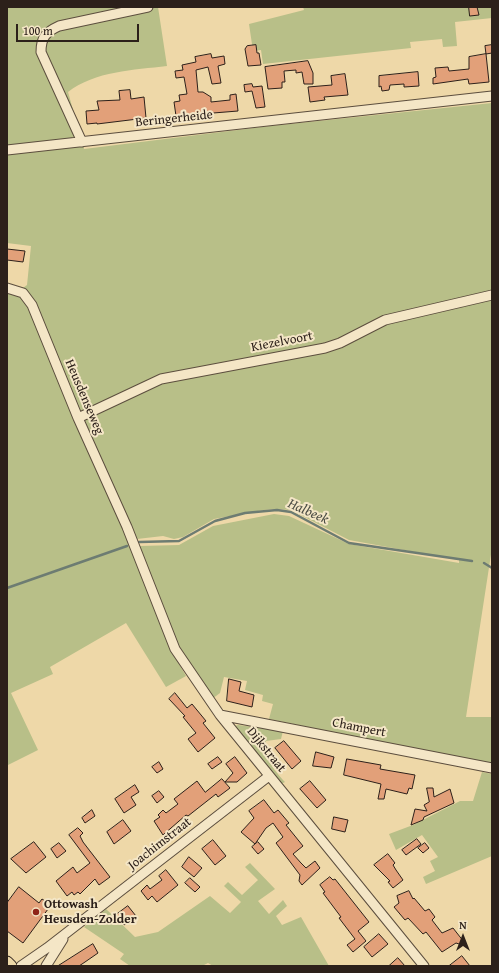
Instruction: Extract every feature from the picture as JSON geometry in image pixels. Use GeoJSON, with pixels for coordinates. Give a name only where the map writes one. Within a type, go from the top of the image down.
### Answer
{"type":"FeatureCollection","features":[{"type":"Feature","properties":{"kind":"main road"},"geometry":{"type":"LineString","coordinates":[[7,962],[12,966]]}},
{"type":"Feature","properties":{"kind":"street"},"geometry":{"type":"LineString","coordinates":[[82,142],[41,52],[41,44],[44,36],[47,32],[59,26],[148,7]]}},
{"type":"Feature","properties":{"kind":"street","name":"Beringerheide"},"geometry":{"type":"LineString","coordinates":[[7,150],[492,96]]}},
{"type":"Feature","properties":{"kind":"street","name":"Heusdenseweg"},"geometry":{"type":"LineString","coordinates":[[7,288],[23,293],[32,304],[78,418],[127,527]]}},
{"type":"Feature","properties":{"kind":"street","name":"Kiezelvoort"},"geometry":{"type":"LineString","coordinates":[[78,418],[161,379],[325,348],[340,343],[385,320],[492,295]]}},
{"type":"Feature","properties":{"kind":"street","name":"Dijkstraat"},"geometry":{"type":"LineString","coordinates":[[127,527],[174,648],[220,715],[424,966]]}},
{"type":"Feature","properties":{"kind":"street","name":"Champert"},"geometry":{"type":"LineString","coordinates":[[220,715],[492,768]]}},
{"type":"Feature","properties":{"kind":"street","name":"Joachimstraat"},"geometry":{"type":"LineString","coordinates":[[21,966],[67,933],[270,776]]}},
{"type":"Feature","properties":{"kind":"street","name":"Joachimstraat"},"geometry":{"type":"LineString","coordinates":[[46,966],[67,933]]}},
{"type":"Feature","properties":{"kind":"green space"},"geometry":{"type":"Polygon","coordinates":[[[7,7],[158,7],[167,66],[128,70],[102,76],[79,85],[68,92],[84,149],[270,126],[492,103],[492,548],[466,717],[492,717],[492,765],[269,719],[273,704],[262,701],[263,695],[245,690],[247,681],[224,677],[220,693],[212,699],[187,660],[179,664],[186,676],[166,687],[126,623],[50,667],[53,674],[11,693],[38,750],[8,765],[7,764],[7,292],[16,293],[27,285],[31,246],[7,243],[7,7]],[[263,510],[214,519],[183,537],[174,539],[163,536],[137,539],[139,546],[179,545],[213,526],[274,514],[289,516],[349,544],[459,563],[459,560],[349,540],[291,510],[263,510]]]}},
{"type":"Feature","properties":{"kind":"green space"},"geometry":{"type":"Polygon","coordinates":[[[303,7],[492,7],[492,18],[455,22],[457,46],[443,47],[442,39],[410,42],[411,48],[263,64],[261,50],[253,51],[249,24],[304,10],[303,7]]]}},
{"type":"Feature","properties":{"kind":"green space"},"geometry":{"type":"Polygon","coordinates":[[[238,725],[283,731],[281,739],[266,741],[265,747],[270,763],[285,782],[281,784],[237,731],[235,726],[238,725]]]}},
{"type":"Feature","properties":{"kind":"green space"},"geometry":{"type":"Polygon","coordinates":[[[482,772],[492,774],[492,856],[426,884],[423,877],[435,871],[430,861],[438,857],[422,835],[396,850],[389,834],[413,825],[460,801],[473,801],[482,772]]]}},
{"type":"Feature","properties":{"kind":"green space"},"geometry":{"type":"Polygon","coordinates":[[[250,863],[275,889],[258,901],[269,914],[283,900],[287,906],[276,916],[282,925],[301,917],[329,966],[213,966],[208,963],[202,966],[130,966],[120,959],[124,954],[84,927],[106,909],[135,937],[158,932],[210,896],[230,913],[241,902],[224,886],[228,882],[242,895],[258,880],[245,867],[250,863]]]}},
{"type":"Feature","properties":{"kind":"building"},"geometry":{"type":"Polygon","coordinates":[[[469,7],[477,7],[479,15],[470,16],[469,7]]]}},
{"type":"Feature","properties":{"kind":"building"},"geometry":{"type":"Polygon","coordinates":[[[256,45],[261,65],[248,66],[245,49],[247,46],[256,45]]]}},
{"type":"Feature","properties":{"kind":"building"},"geometry":{"type":"Polygon","coordinates":[[[492,45],[492,53],[486,54],[485,46],[492,45]]]}},
{"type":"Feature","properties":{"kind":"building"},"geometry":{"type":"Polygon","coordinates":[[[211,54],[212,58],[224,56],[225,64],[218,66],[221,83],[212,84],[208,67],[196,70],[198,92],[203,92],[211,97],[211,102],[230,100],[230,95],[236,94],[238,111],[176,116],[174,102],[180,101],[179,95],[187,94],[184,77],[176,78],[175,71],[183,70],[182,65],[196,62],[195,57],[211,54]]]}},
{"type":"Feature","properties":{"kind":"building"},"geometry":{"type":"Polygon","coordinates":[[[486,54],[489,82],[469,84],[468,79],[433,84],[433,78],[436,77],[435,68],[448,67],[449,71],[469,69],[469,57],[486,54]]]}},
{"type":"Feature","properties":{"kind":"building"},"geometry":{"type":"Polygon","coordinates":[[[308,61],[313,73],[313,84],[304,84],[302,72],[296,73],[296,70],[284,71],[285,82],[282,82],[282,88],[268,89],[265,67],[308,61]]]}},
{"type":"Feature","properties":{"kind":"building"},"geometry":{"type":"Polygon","coordinates":[[[418,72],[419,86],[404,87],[404,84],[390,85],[389,90],[382,91],[381,86],[379,87],[379,76],[418,72]]]}},
{"type":"Feature","properties":{"kind":"building"},"geometry":{"type":"Polygon","coordinates":[[[345,74],[348,95],[324,97],[325,100],[310,102],[308,87],[332,85],[331,76],[345,74]]]}},
{"type":"Feature","properties":{"kind":"building"},"geometry":{"type":"Polygon","coordinates":[[[252,84],[253,87],[262,86],[265,107],[256,108],[252,91],[245,92],[244,85],[252,84]]]}},
{"type":"Feature","properties":{"kind":"building"},"geometry":{"type":"Polygon","coordinates":[[[130,90],[131,99],[144,97],[146,118],[87,124],[86,111],[99,110],[97,101],[120,100],[119,91],[130,90]]]}},
{"type":"Feature","properties":{"kind":"building"},"geometry":{"type":"Polygon","coordinates":[[[7,249],[25,251],[23,262],[7,260],[7,249]]]}},
{"type":"Feature","properties":{"kind":"building"},"geometry":{"type":"Polygon","coordinates":[[[229,679],[241,682],[239,691],[254,695],[252,707],[227,701],[229,679]]]}},
{"type":"Feature","properties":{"kind":"building"},"geometry":{"type":"Polygon","coordinates":[[[175,693],[187,708],[192,704],[206,721],[203,723],[215,738],[198,752],[188,739],[196,733],[183,717],[185,716],[169,699],[175,693]]]}},
{"type":"Feature","properties":{"kind":"building"},"geometry":{"type":"Polygon","coordinates":[[[284,741],[301,761],[292,769],[275,748],[284,741]]]}},
{"type":"Feature","properties":{"kind":"building"},"geometry":{"type":"Polygon","coordinates":[[[316,752],[334,757],[331,768],[313,766],[316,752]]]}},
{"type":"Feature","properties":{"kind":"building"},"geometry":{"type":"Polygon","coordinates":[[[218,757],[222,762],[212,769],[208,764],[218,757]]]}},
{"type":"Feature","properties":{"kind":"building"},"geometry":{"type":"Polygon","coordinates":[[[235,757],[247,773],[237,782],[225,782],[233,773],[226,764],[235,757]]]}},
{"type":"Feature","properties":{"kind":"building"},"geometry":{"type":"Polygon","coordinates":[[[347,759],[381,765],[380,769],[415,775],[412,789],[409,788],[407,794],[386,789],[384,799],[378,799],[381,784],[344,775],[347,759]]]}},
{"type":"Feature","properties":{"kind":"building"},"geometry":{"type":"Polygon","coordinates":[[[159,762],[163,769],[157,773],[152,767],[159,762]]]}},
{"type":"Feature","properties":{"kind":"building"},"geometry":{"type":"Polygon","coordinates":[[[222,779],[230,788],[218,797],[216,794],[188,816],[186,815],[163,835],[154,821],[160,817],[158,815],[163,810],[166,813],[178,804],[174,799],[197,781],[205,792],[222,779]]]}},
{"type":"Feature","properties":{"kind":"building"},"geometry":{"type":"Polygon","coordinates":[[[310,781],[326,800],[317,808],[300,789],[310,781]]]}},
{"type":"Feature","properties":{"kind":"building"},"geometry":{"type":"Polygon","coordinates":[[[135,785],[139,792],[131,797],[136,805],[124,813],[115,799],[135,785]]]}},
{"type":"Feature","properties":{"kind":"building"},"geometry":{"type":"Polygon","coordinates":[[[427,788],[433,788],[434,797],[450,789],[454,803],[424,817],[423,820],[411,825],[415,809],[427,811],[424,805],[429,802],[427,788]]]}},
{"type":"Feature","properties":{"kind":"building"},"geometry":{"type":"Polygon","coordinates":[[[159,791],[164,797],[157,803],[152,796],[159,791]]]}},
{"type":"Feature","properties":{"kind":"building"},"geometry":{"type":"Polygon","coordinates":[[[264,800],[274,813],[278,810],[289,823],[286,825],[303,846],[293,854],[306,868],[315,861],[320,868],[302,885],[299,881],[300,875],[276,843],[283,837],[273,823],[266,828],[255,844],[241,832],[254,818],[249,811],[264,800]]]}},
{"type":"Feature","properties":{"kind":"building"},"geometry":{"type":"Polygon","coordinates":[[[92,810],[95,816],[85,823],[82,818],[92,810]]]}},
{"type":"Feature","properties":{"kind":"building"},"geometry":{"type":"Polygon","coordinates":[[[334,817],[348,820],[345,832],[332,829],[334,817]]]}},
{"type":"Feature","properties":{"kind":"building"},"geometry":{"type":"Polygon","coordinates":[[[123,820],[131,831],[114,844],[107,832],[123,820]]]}},
{"type":"Feature","properties":{"kind":"building"},"geometry":{"type":"Polygon","coordinates":[[[78,828],[83,833],[80,836],[83,842],[110,877],[99,885],[95,879],[80,894],[78,892],[74,895],[72,892],[67,896],[56,881],[73,867],[77,873],[90,863],[69,835],[78,828]]]}},
{"type":"Feature","properties":{"kind":"building"},"geometry":{"type":"Polygon","coordinates":[[[417,839],[421,844],[406,855],[402,850],[417,839]]]}},
{"type":"Feature","properties":{"kind":"building"},"geometry":{"type":"Polygon","coordinates":[[[213,840],[226,856],[215,865],[202,849],[213,840]]]}},
{"type":"Feature","properties":{"kind":"building"},"geometry":{"type":"Polygon","coordinates":[[[34,842],[46,857],[26,873],[11,859],[34,842]]]}},
{"type":"Feature","properties":{"kind":"building"},"geometry":{"type":"Polygon","coordinates":[[[258,842],[264,849],[258,854],[252,847],[258,842]]]}},
{"type":"Feature","properties":{"kind":"building"},"geometry":{"type":"Polygon","coordinates":[[[59,843],[66,851],[57,858],[51,849],[59,843]]]}},
{"type":"Feature","properties":{"kind":"building"},"geometry":{"type":"Polygon","coordinates":[[[425,843],[429,848],[423,853],[418,848],[425,843]]]}},
{"type":"Feature","properties":{"kind":"building"},"geometry":{"type":"Polygon","coordinates":[[[388,854],[395,863],[393,865],[403,880],[393,888],[388,882],[390,881],[374,865],[388,854]]]}},
{"type":"Feature","properties":{"kind":"building"},"geometry":{"type":"Polygon","coordinates":[[[189,857],[202,868],[194,877],[182,867],[189,857]]]}},
{"type":"Feature","properties":{"kind":"building"},"geometry":{"type":"Polygon","coordinates":[[[166,870],[178,885],[157,902],[152,896],[148,900],[141,891],[147,885],[150,889],[162,880],[159,876],[166,870]]]}},
{"type":"Feature","properties":{"kind":"building"},"geometry":{"type":"Polygon","coordinates":[[[330,877],[333,880],[335,879],[369,922],[358,931],[366,941],[353,952],[347,945],[355,939],[339,918],[341,917],[323,893],[325,892],[320,885],[330,877]]]}},
{"type":"Feature","properties":{"kind":"building"},"geometry":{"type":"Polygon","coordinates":[[[190,878],[200,887],[195,892],[185,883],[190,878]]]}},
{"type":"Feature","properties":{"kind":"building"},"geometry":{"type":"Polygon","coordinates":[[[19,887],[39,903],[42,899],[51,905],[23,943],[7,931],[7,903],[19,887]]]}},
{"type":"Feature","properties":{"kind":"building"},"geometry":{"type":"Polygon","coordinates":[[[409,891],[413,899],[414,898],[425,911],[429,909],[435,917],[432,920],[442,933],[453,928],[464,942],[459,944],[456,943],[442,952],[426,932],[423,934],[408,918],[405,920],[394,907],[399,903],[397,896],[409,891]]]}},
{"type":"Feature","properties":{"kind":"building"},"geometry":{"type":"Polygon","coordinates":[[[128,906],[136,916],[124,925],[116,915],[128,906]]]}},
{"type":"Feature","properties":{"kind":"building"},"geometry":{"type":"Polygon","coordinates":[[[379,934],[388,944],[372,957],[364,947],[379,934]]]}},
{"type":"Feature","properties":{"kind":"building"},"geometry":{"type":"Polygon","coordinates":[[[93,944],[98,953],[79,966],[58,966],[93,944]]]}},
{"type":"Feature","properties":{"kind":"building"},"geometry":{"type":"Polygon","coordinates":[[[462,956],[470,966],[449,966],[462,956]]]}},
{"type":"Feature","properties":{"kind":"building"},"geometry":{"type":"Polygon","coordinates":[[[398,958],[405,966],[389,966],[398,958]]]}},
{"type":"Feature","properties":{"kind":"waterway","name":"Halbeek"},"geometry":{"type":"LineString","coordinates":[[139,542],[179,541],[215,521],[245,513],[277,510],[291,512],[349,543],[472,561]]}},
{"type":"Feature","properties":{"kind":"waterway","name":"Halbeek"},"geometry":{"type":"LineString","coordinates":[[7,588],[127,546]]}},
{"type":"Feature","properties":{"kind":"waterway","name":"Halbeek"},"geometry":{"type":"LineString","coordinates":[[484,563],[492,568]]}},
{"type":"Feature","properties":{"kind":"place","name":"Ottowash Heusden-Zolder"},"geometry":{"type":"Point","coordinates":[36,912]}}]}
